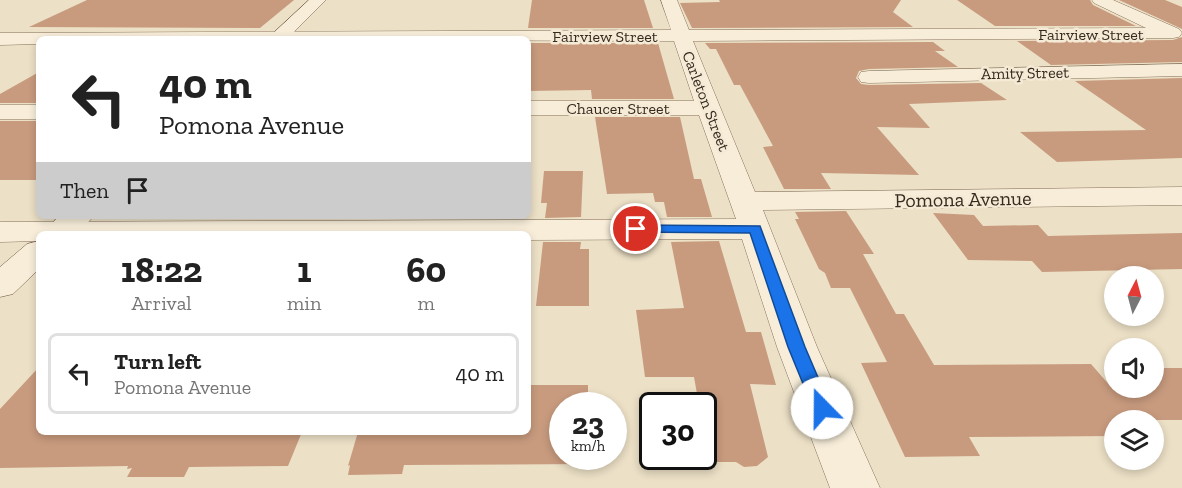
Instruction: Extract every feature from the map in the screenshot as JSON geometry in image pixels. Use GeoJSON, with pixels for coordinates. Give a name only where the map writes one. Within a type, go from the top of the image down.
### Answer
{"type":"FeatureCollection","features":[{"type":"Feature","properties":{"kind":"street"},"geometry":{"type":"LineString","coordinates":[[279,36],[318,0]]}},
{"type":"Feature","properties":{"kind":"street","name":"Carleton Street"},"geometry":{"type":"LineString","coordinates":[[669,0],[797,347],[855,488]]}},
{"type":"Feature","properties":{"kind":"street"},"geometry":{"type":"LineString","coordinates":[[1100,0],[1178,35]]}},
{"type":"Feature","properties":{"kind":"street","name":"Fairview Street"},"geometry":{"type":"LineString","coordinates":[[531,36],[1178,35]]}},
{"type":"Feature","properties":{"kind":"street","name":"Fairview Street"},"geometry":{"type":"LineString","coordinates":[[0,39],[36,39]]}},
{"type":"Feature","properties":{"kind":"street","name":"Amity Street"},"geometry":{"type":"LineString","coordinates":[[869,77],[1182,70]]}},
{"type":"Feature","properties":{"kind":"street","name":"Chaucer Street"},"geometry":{"type":"LineString","coordinates":[[531,108],[708,108]]}},
{"type":"Feature","properties":{"kind":"street"},"geometry":{"type":"LineString","coordinates":[[0,112],[36,112]]}},
{"type":"Feature","properties":{"kind":"street","name":"Pomona Avenue"},"geometry":{"type":"LineString","coordinates":[[136,231],[750,215],[1182,196]]}},
{"type":"Feature","properties":{"kind":"street","name":"Pomona Avenue"},"geometry":{"type":"LineString","coordinates":[[0,232],[36,233]]}},
{"type":"Feature","properties":{"kind":"street"},"geometry":{"type":"LineString","coordinates":[[0,286],[36,254]]}},
{"type":"Feature","properties":{"kind":"building"},"geometry":{"type":"Polygon","coordinates":[[[87,0],[294,0],[260,28],[29,27],[87,0]]]}},
{"type":"Feature","properties":{"kind":"building"},"geometry":{"type":"Polygon","coordinates":[[[532,0],[644,0],[653,28],[528,28],[532,0]]]}},
{"type":"Feature","properties":{"kind":"building"},"geometry":{"type":"Polygon","coordinates":[[[719,0],[901,0],[893,12],[913,27],[692,28],[680,3],[720,2],[719,0]]]}},
{"type":"Feature","properties":{"kind":"building"},"geometry":{"type":"Polygon","coordinates":[[[957,0],[1090,0],[1093,5],[1136,26],[995,26],[957,0]]]}},
{"type":"Feature","properties":{"kind":"building"},"geometry":{"type":"Polygon","coordinates":[[[1119,0],[1165,0],[1182,7],[1182,29],[1119,0]]]}},
{"type":"Feature","properties":{"kind":"building"},"geometry":{"type":"Polygon","coordinates":[[[1182,37],[1182,62],[1051,65],[1017,41],[1173,40],[1182,37]]]}},
{"type":"Feature","properties":{"kind":"building"},"geometry":{"type":"Polygon","coordinates":[[[933,42],[945,51],[935,51],[958,67],[869,69],[859,71],[856,78],[861,84],[869,85],[981,83],[1007,100],[909,104],[930,128],[877,127],[919,175],[821,173],[831,189],[784,189],[763,147],[773,146],[740,85],[734,85],[716,49],[710,49],[705,43],[933,42]]]}},
{"type":"Feature","properties":{"kind":"building"},"geometry":{"type":"Polygon","coordinates":[[[531,43],[658,43],[674,99],[592,99],[591,90],[531,91],[531,43]]]}},
{"type":"Feature","properties":{"kind":"building"},"geometry":{"type":"Polygon","coordinates":[[[36,74],[36,103],[0,103],[0,94],[36,74]]]}},
{"type":"Feature","properties":{"kind":"building"},"geometry":{"type":"Polygon","coordinates":[[[1182,78],[1182,158],[1057,162],[1020,132],[1146,130],[1075,81],[1182,78]]]}},
{"type":"Feature","properties":{"kind":"building"},"geometry":{"type":"Polygon","coordinates":[[[595,117],[680,117],[694,179],[701,179],[712,217],[667,217],[664,202],[655,202],[653,193],[607,194],[595,117]]]}},
{"type":"Feature","properties":{"kind":"building"},"geometry":{"type":"Polygon","coordinates":[[[0,121],[36,121],[36,180],[0,180],[0,121]]]}},
{"type":"Feature","properties":{"kind":"building"},"geometry":{"type":"Polygon","coordinates":[[[544,171],[583,171],[581,217],[545,218],[547,203],[541,203],[544,171]]]}},
{"type":"Feature","properties":{"kind":"building"},"geometry":{"type":"Polygon","coordinates":[[[846,211],[874,254],[863,254],[896,314],[904,314],[934,365],[1091,364],[1104,379],[1104,398],[1164,398],[1164,368],[1182,368],[1182,420],[1164,420],[1164,410],[1104,410],[1104,436],[969,437],[980,456],[905,457],[861,363],[887,362],[850,288],[831,288],[825,273],[819,269],[795,219],[799,219],[795,212],[846,211]]]}},
{"type":"Feature","properties":{"kind":"building"},"geometry":{"type":"Polygon","coordinates":[[[933,213],[974,215],[983,226],[1038,225],[1048,236],[1182,233],[1182,269],[1164,269],[1164,266],[1104,266],[1104,271],[1042,272],[1032,261],[968,260],[933,213]]]}},
{"type":"Feature","properties":{"kind":"building"},"geometry":{"type":"Polygon","coordinates":[[[719,241],[746,332],[761,332],[776,385],[750,384],[768,457],[757,466],[744,467],[736,462],[717,462],[717,392],[697,392],[694,377],[645,377],[636,310],[684,308],[671,242],[719,241]]]}},
{"type":"Feature","properties":{"kind":"building"},"geometry":{"type":"Polygon","coordinates":[[[543,242],[581,242],[580,249],[589,249],[589,306],[536,306],[543,242]]]}},
{"type":"Feature","properties":{"kind":"building"},"geometry":{"type":"Polygon","coordinates":[[[36,370],[36,435],[301,435],[288,466],[189,467],[184,477],[127,477],[132,468],[127,469],[128,466],[0,468],[0,409],[36,370]]]}},
{"type":"Feature","properties":{"kind":"building"},"geometry":{"type":"Polygon","coordinates":[[[531,385],[588,385],[588,392],[549,392],[549,464],[404,465],[402,474],[348,475],[350,465],[348,466],[357,435],[531,435],[531,385]]]}},
{"type":"Feature","properties":{"kind":"route"},"geometry":{"type":"LineString","coordinates":[[636,229],[756,229],[797,347],[822,408]]}}]}
